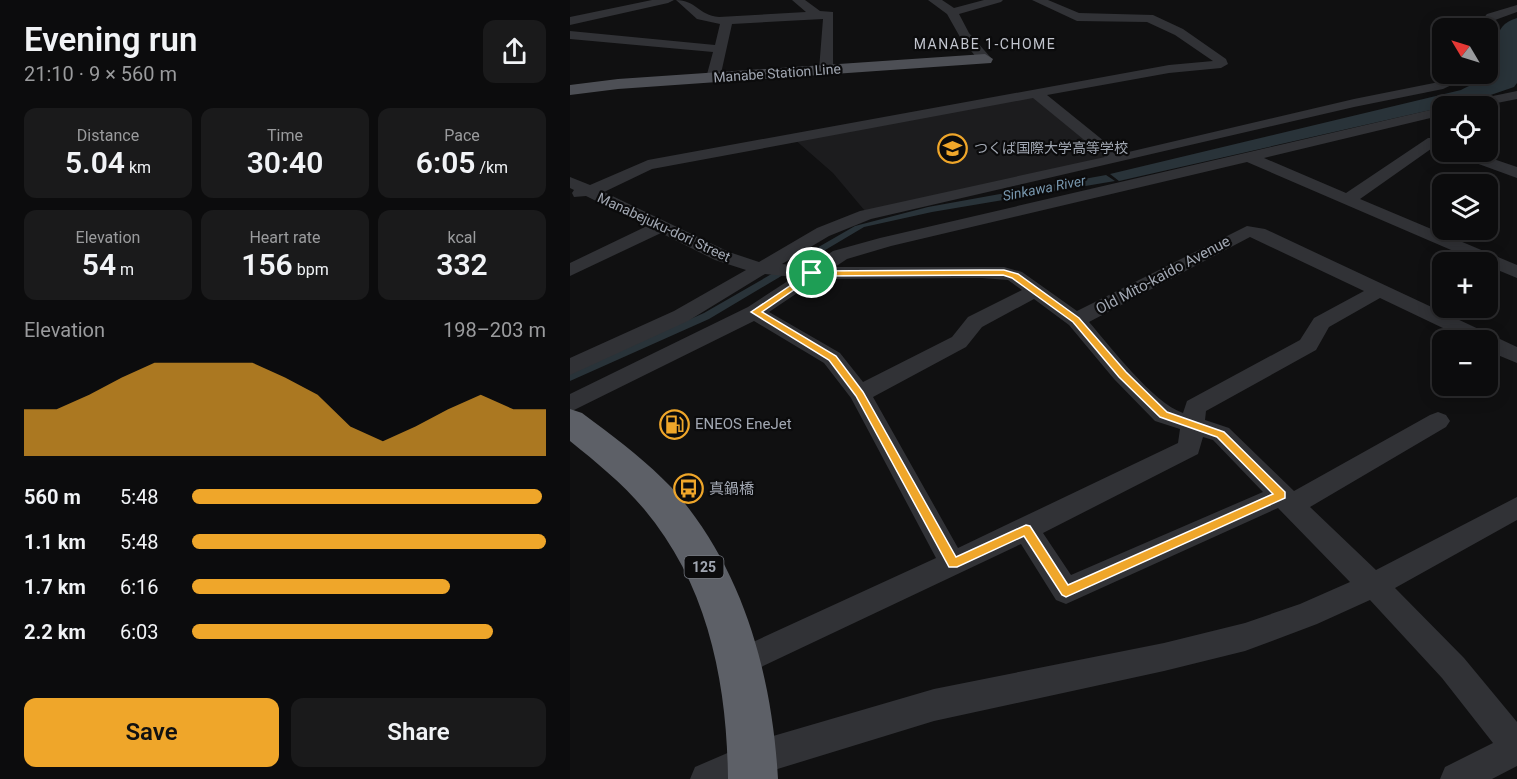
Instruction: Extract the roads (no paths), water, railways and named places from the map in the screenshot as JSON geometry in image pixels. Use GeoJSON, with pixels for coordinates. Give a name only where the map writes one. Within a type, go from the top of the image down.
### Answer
{"type":"FeatureCollection","features":[{"type":"Feature","properties":{"kind":"highway","name":"125"},"geometry":{"type":"LineString","coordinates":[[570,422],[627,467],[658,499],[695,549],[715,591],[740,663],[748,707],[753,769]]}},
{"type":"Feature","properties":{"kind":"main road","name":"Manabe Station Line"},"geometry":{"type":"LineString","coordinates":[[570,90],[595,86],[985,58]]}},
{"type":"Feature","properties":{"kind":"street"},"geometry":{"type":"LineString","coordinates":[[570,21],[590,12],[668,0]]}},
{"type":"Feature","properties":{"kind":"street"},"geometry":{"type":"LineString","coordinates":[[682,0],[695,15],[701,18],[727,21],[829,15],[826,70]]}},
{"type":"Feature","properties":{"kind":"street"},"geometry":{"type":"LineString","coordinates":[[798,0],[817,15]]}},
{"type":"Feature","properties":{"kind":"street"},"geometry":{"type":"LineString","coordinates":[[934,0],[952,12],[964,34],[985,58]]}},
{"type":"Feature","properties":{"kind":"street"},"geometry":{"type":"LineString","coordinates":[[952,12],[997,0]]}},
{"type":"Feature","properties":{"kind":"street"},"geometry":{"type":"LineString","coordinates":[[579,194],[599,188],[648,165],[1169,69],[1221,64],[1219,59],[1179,32],[1149,18],[1077,17],[1038,0]]}},
{"type":"Feature","properties":{"kind":"street"},"geometry":{"type":"LineString","coordinates":[[1493,3],[1516,10]]}},
{"type":"Feature","properties":{"kind":"street"},"geometry":{"type":"LineString","coordinates":[[1493,18],[1516,10]]}},
{"type":"Feature","properties":{"kind":"street"},"geometry":{"type":"LineString","coordinates":[[590,12],[604,38]]}},
{"type":"Feature","properties":{"kind":"street"},"geometry":{"type":"LineString","coordinates":[[713,78],[727,21]]}},
{"type":"Feature","properties":{"kind":"street"},"geometry":{"type":"LineString","coordinates":[[570,36],[720,49]]}},
{"type":"Feature","properties":{"kind":"street"},"geometry":{"type":"LineString","coordinates":[[570,367],[681,316],[766,269],[823,232],[866,215],[1359,106],[1445,84]]}},
{"type":"Feature","properties":{"kind":"street"},"geometry":{"type":"LineString","coordinates":[[1036,93],[1117,159]]}},
{"type":"Feature","properties":{"kind":"street"},"geometry":{"type":"LineString","coordinates":[[1498,99],[1517,95]]}},
{"type":"Feature","properties":{"kind":"street"},"geometry":{"type":"LineString","coordinates":[[1359,106],[1387,123],[1432,141]]}},
{"type":"Feature","properties":{"kind":"street"},"geometry":{"type":"LineString","coordinates":[[570,404],[755,312],[807,273],[840,255],[886,242],[1251,158],[1432,113]]}},
{"type":"Feature","properties":{"kind":"street"},"geometry":{"type":"LineString","coordinates":[[1347,200],[1432,147]]}},
{"type":"Feature","properties":{"kind":"street"},"geometry":{"type":"LineString","coordinates":[[1251,158],[1517,272]]}},
{"type":"Feature","properties":{"kind":"street"},"geometry":{"type":"LineString","coordinates":[[1487,162],[1517,173]]}},
{"type":"Feature","properties":{"kind":"street","name":"Manabejuku-dori Street"},"geometry":{"type":"LineString","coordinates":[[570,182],[579,194],[662,226],[722,256],[766,269]]}},
{"type":"Feature","properties":{"kind":"street"},"geometry":{"type":"LineString","coordinates":[[570,270],[662,226]]}},
{"type":"Feature","properties":{"kind":"street","name":"Old Mito-kaido Avenue"},"geometry":{"type":"LineString","coordinates":[[1076,320],[1247,231],[1259,233],[1463,330]]}},
{"type":"Feature","properties":{"kind":"street"},"geometry":{"type":"LineString","coordinates":[[766,269],[807,273],[1004,273],[1015,276],[1037,290],[1076,320],[1122,374],[1163,414],[1221,434],[1374,585],[1453,669],[1517,748],[1457,779]]}},
{"type":"Feature","properties":{"kind":"street"},"geometry":{"type":"LineString","coordinates":[[860,394],[959,342],[975,322],[1037,290]]}},
{"type":"Feature","properties":{"kind":"street"},"geometry":{"type":"LineString","coordinates":[[740,663],[953,564],[1189,448],[1195,407],[1308,345],[1322,323],[1380,290]]}},
{"type":"Feature","properties":{"kind":"street"},"geometry":{"type":"LineString","coordinates":[[755,312],[832,358],[860,394],[953,564]]}},
{"type":"Feature","properties":{"kind":"street","name":"Old Mito-kaido Avenue"},"geometry":{"type":"LineString","coordinates":[[1498,347],[1517,356]]}},
{"type":"Feature","properties":{"kind":"street"},"geometry":{"type":"LineString","coordinates":[[1026,529],[1066,591],[1286,500],[1438,421]]}},
{"type":"Feature","properties":{"kind":"street"},"geometry":{"type":"LineString","coordinates":[[707,779],[753,769],[934,705],[1164,657],[1245,637],[1307,615],[1374,585],[1517,508]]}},
{"type":"Feature","properties":{"kind":"water"},"geometry":{"type":"Polygon","coordinates":[[[1517,18],[1517,83],[1514,87],[1488,96],[1436,96],[1461,90],[1472,84],[1498,84],[1498,35],[1502,27],[1517,18]]]}},
{"type":"Feature","properties":{"kind":"water"},"geometry":{"type":"Polygon","coordinates":[[[1432,97],[1432,110],[1119,181],[1110,174],[1432,97]]]}},
{"type":"Feature","properties":{"kind":"water","name":"Sinkawa River"},"geometry":{"type":"Polygon","coordinates":[[[1106,175],[1115,181],[932,212],[864,227],[709,319],[570,381],[570,372],[704,313],[855,226],[928,207],[1106,175]]]}},
{"type":"Feature","properties":{"kind":"place","name":"つくば国際大学高等学校"},"geometry":{"type":"Point","coordinates":[953,148]}},
{"type":"Feature","properties":{"kind":"place","name":"ENEOS EneJet"},"geometry":{"type":"Point","coordinates":[674,424]}},
{"type":"Feature","properties":{"kind":"place","name":"真鍋橋"},"geometry":{"type":"Point","coordinates":[688,489]}},
{"type":"Feature","properties":{"kind":"district","name":"MANABE 1-CHOME"},"geometry":{"type":"Point","coordinates":[985,44]}}]}
